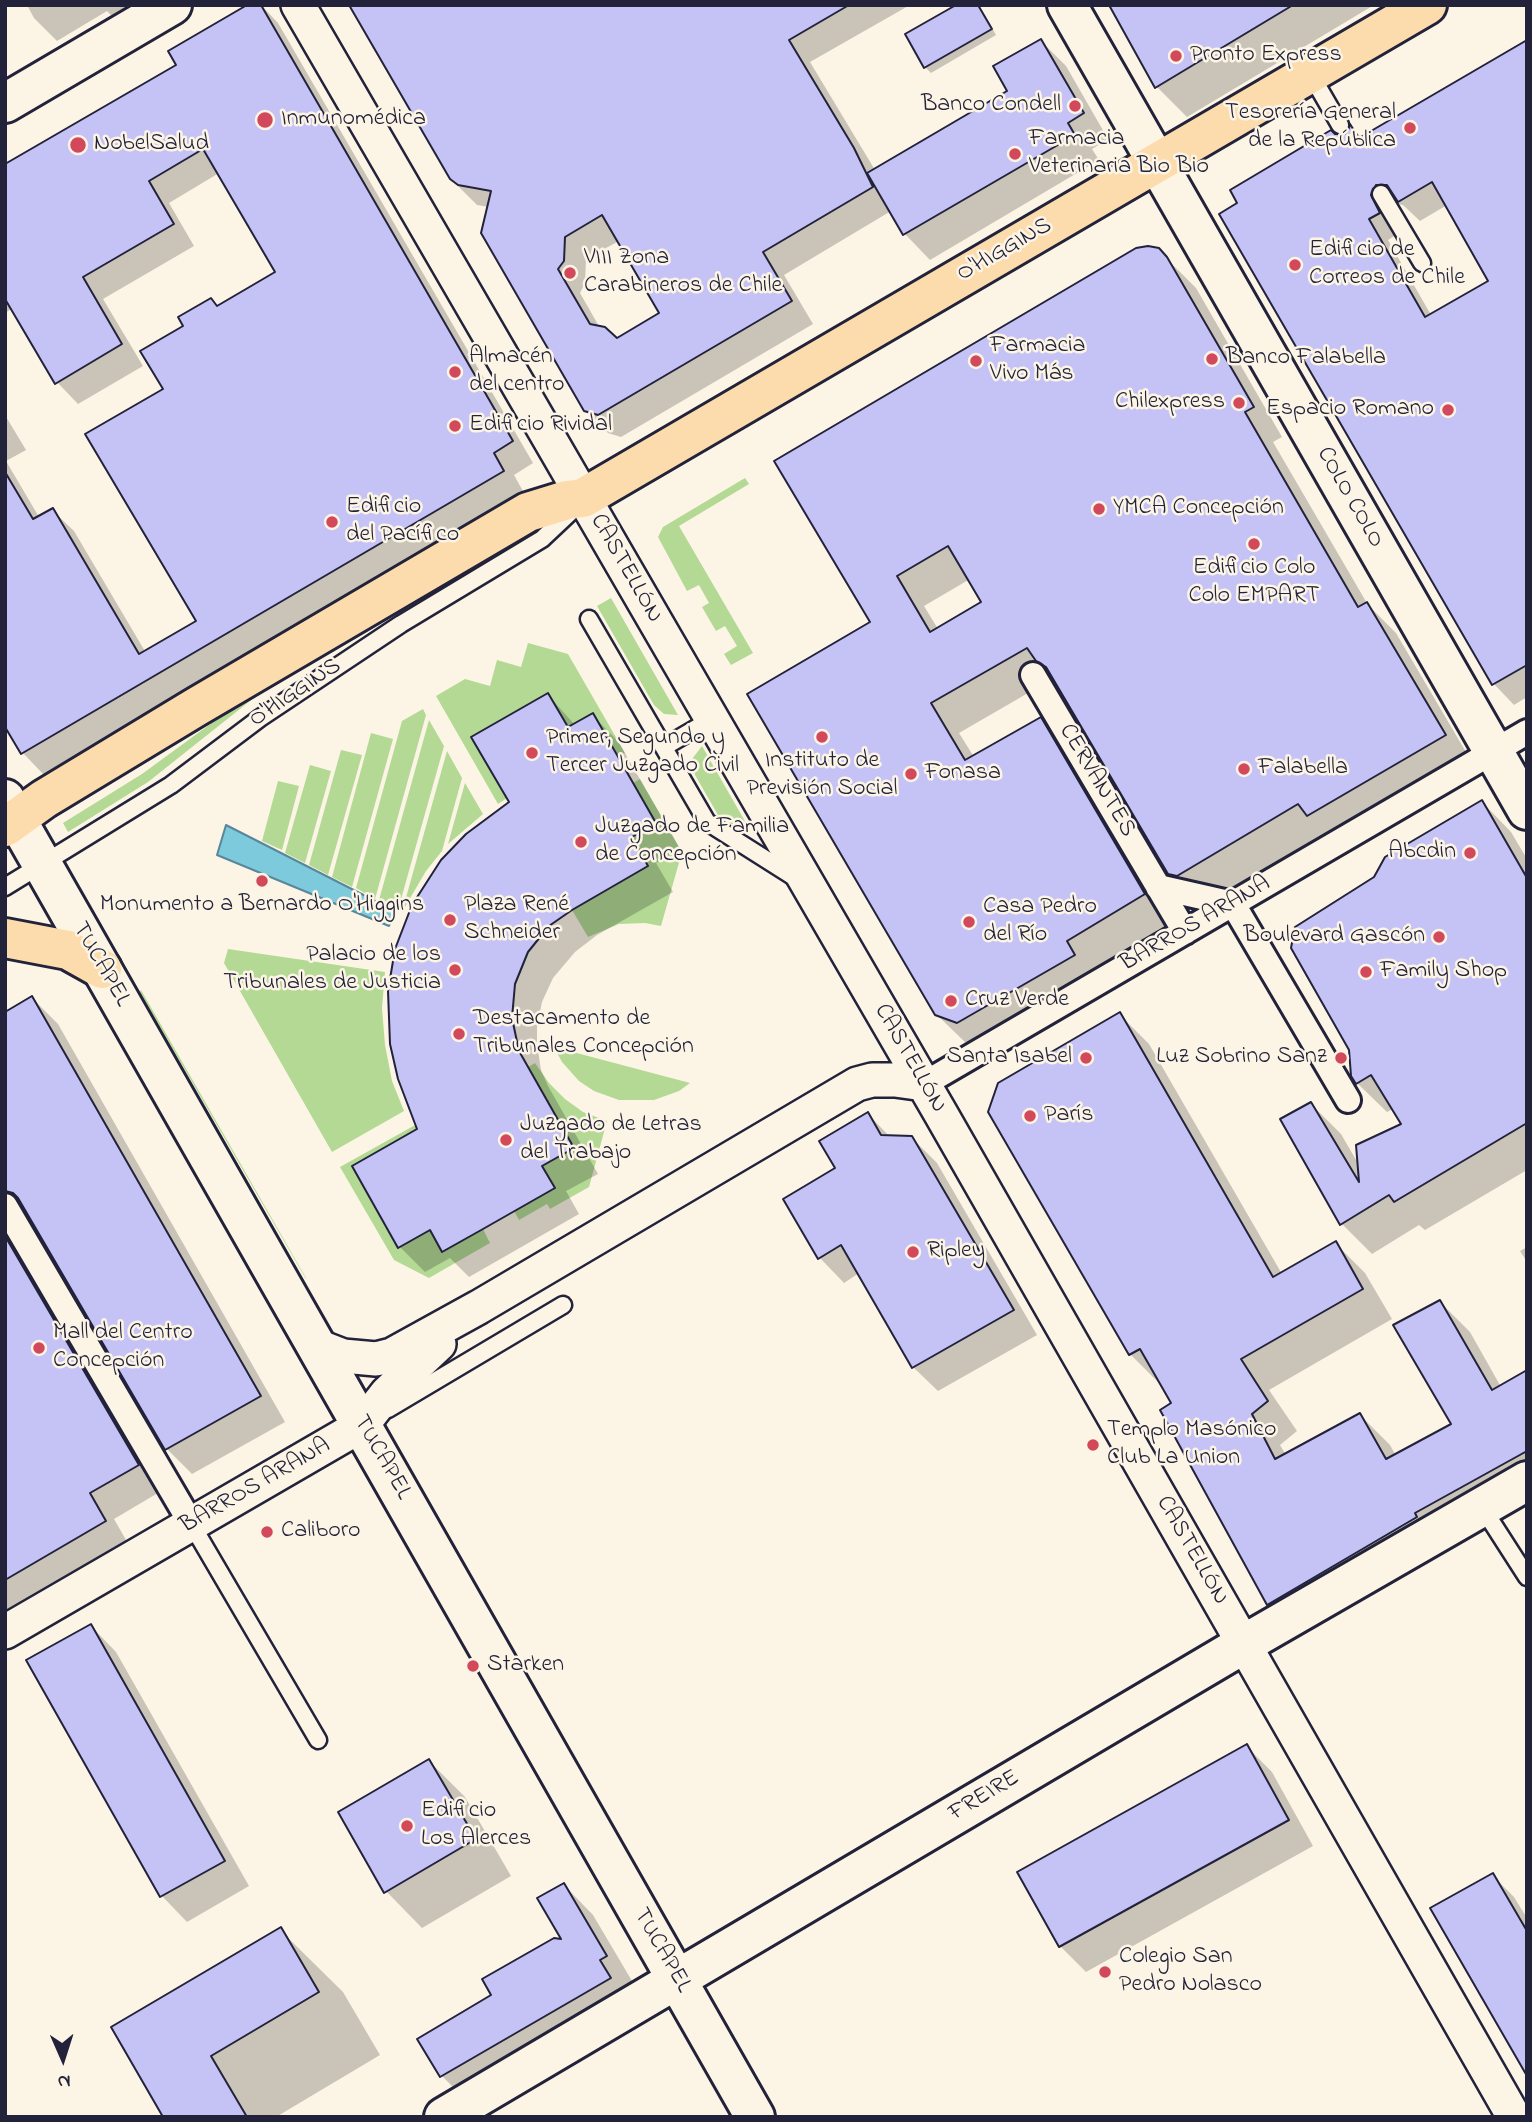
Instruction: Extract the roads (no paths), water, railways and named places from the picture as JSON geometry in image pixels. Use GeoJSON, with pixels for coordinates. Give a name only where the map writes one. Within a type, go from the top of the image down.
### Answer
{"type":"FeatureCollection","features":[{"type":"Feature","properties":{"kind":"main road"},"geometry":{"type":"LineString","coordinates":[[5,103],[172,5]]}},
{"type":"Feature","properties":{"kind":"main road","name":"COLO COLO"},"geometry":{"type":"LineString","coordinates":[[1067,5],[1527,810]]}},
{"type":"Feature","properties":{"kind":"main road","name":"O'HIGGINS"},"geometry":{"type":"LineString","coordinates":[[9,815],[528,512],[558,502],[583,498],[1427,5]]}},
{"type":"Feature","properties":{"kind":"main road","name":"TUCAPEL"},"geometry":{"type":"LineString","coordinates":[[9,815],[42,864],[755,2117]]}},
{"type":"Feature","properties":{"kind":"main road"},"geometry":{"type":"LineString","coordinates":[[5,938],[68,950],[102,969]]}},
{"type":"Feature","properties":{"kind":"main road","name":"FREIRE"},"geometry":{"type":"LineString","coordinates":[[444,2117],[1244,1644],[1527,1481]]}},
{"type":"Feature","properties":{"kind":"street","name":"CASTELLÓN"},"geometry":{"type":"LineString","coordinates":[[298,5],[924,1084],[1514,2117]]}},
{"type":"Feature","properties":{"kind":"street","name":"CERVANTES"},"geometry":{"type":"LineString","coordinates":[[1033,675],[1185,932]]}},
{"type":"Feature","properties":{"kind":"street","name":"BARROS ARANA"},"geometry":{"type":"LineString","coordinates":[[317,1346],[343,1356],[376,1359],[393,1355],[480,1307],[857,1084],[872,1080],[895,1080],[924,1084],[1527,732]]}},
{"type":"Feature","properties":{"kind":"street"},"geometry":{"type":"LineString","coordinates":[[1158,887],[1233,904],[1348,1100]]}},
{"type":"Feature","properties":{"kind":"street","name":"BARROS ARANA"},"geometry":{"type":"LineString","coordinates":[[857,1084],[875,1056],[881,1040],[881,1010]]}},
{"type":"Feature","properties":{"kind":"street"},"geometry":{"type":"LineString","coordinates":[[5,1206],[192,1525]]}},
{"type":"Feature","properties":{"kind":"street","name":"BARROS ARANA"},"geometry":{"type":"LineString","coordinates":[[5,1632],[362,1425],[387,1394],[480,1307]]}},
{"type":"Feature","properties":{"kind":"lane"},"geometry":{"type":"LineString","coordinates":[[1310,73],[1340,125]]}},
{"type":"Feature","properties":{"kind":"lane"},"geometry":{"type":"LineString","coordinates":[[1381,194],[1422,263]]}},
{"type":"Feature","properties":{"kind":"lane","name":"O'HIGGINS"},"geometry":{"type":"LineString","coordinates":[[5,887],[171,785],[260,718],[391,630],[542,539],[573,511],[583,498]]}},
{"type":"Feature","properties":{"kind":"lane"},"geometry":{"type":"LineString","coordinates":[[590,619],[709,824],[808,886]]}},
{"type":"Feature","properties":{"kind":"lane"},"geometry":{"type":"LineString","coordinates":[[664,747],[712,719]]}},
{"type":"Feature","properties":{"kind":"lane"},"geometry":{"type":"LineString","coordinates":[[362,1425],[563,1305]]}},
{"type":"Feature","properties":{"kind":"lane"},"geometry":{"type":"LineString","coordinates":[[1482,1507],[1527,1577]]}},
{"type":"Feature","properties":{"kind":"lane"},"geometry":{"type":"LineString","coordinates":[[192,1525],[318,1740]]}},
{"type":"Feature","properties":{"kind":"water"},"geometry":{"type":"Polygon","coordinates":[[[226,825],[395,911],[389,926],[217,855],[226,825]]]}},
{"type":"Feature","properties":{"kind":"place","name":"Pronto Express"},"geometry":{"type":"Point","coordinates":[1176,56]}},
{"type":"Feature","properties":{"kind":"place","name":"Banco Condell"},"geometry":{"type":"Point","coordinates":[1075,106]}},
{"type":"Feature","properties":{"kind":"place","name":"Inmunomédica"},"geometry":{"type":"Point","coordinates":[265,120]}},
{"type":"Feature","properties":{"kind":"place","name":"Tesorería General de la República"},"geometry":{"type":"Point","coordinates":[1410,128]}},
{"type":"Feature","properties":{"kind":"place","name":"NobelSalud"},"geometry":{"type":"Point","coordinates":[78,145]}},
{"type":"Feature","properties":{"kind":"place","name":"Farmacia Veterinaria Bio Bio"},"geometry":{"type":"Point","coordinates":[1015,154]}},
{"type":"Feature","properties":{"kind":"place","name":"Edificio de Correos de Chile"},"geometry":{"type":"Point","coordinates":[1295,265]}},
{"type":"Feature","properties":{"kind":"place","name":"VIII Zona Carabineros de Chile"},"geometry":{"type":"Point","coordinates":[570,273]}},
{"type":"Feature","properties":{"kind":"place","name":"Banco Falabella"},"geometry":{"type":"Point","coordinates":[1212,359]}},
{"type":"Feature","properties":{"kind":"place","name":"Farmacia Vivo Más"},"geometry":{"type":"Point","coordinates":[976,361]}},
{"type":"Feature","properties":{"kind":"place","name":"Almacén del centro"},"geometry":{"type":"Point","coordinates":[455,372]}},
{"type":"Feature","properties":{"kind":"place","name":"Chilexpress"},"geometry":{"type":"Point","coordinates":[1239,403]}},
{"type":"Feature","properties":{"kind":"place","name":"Espacio Romano"},"geometry":{"type":"Point","coordinates":[1448,410]}},
{"type":"Feature","properties":{"kind":"place","name":"Edificio Rividal"},"geometry":{"type":"Point","coordinates":[455,426]}},
{"type":"Feature","properties":{"kind":"place","name":"YMCA Concepción"},"geometry":{"type":"Point","coordinates":[1099,509]}},
{"type":"Feature","properties":{"kind":"place","name":"Edificio del Pacífico"},"geometry":{"type":"Point","coordinates":[332,522]}},
{"type":"Feature","properties":{"kind":"place","name":"Edificio Colo Colo EMPART"},"geometry":{"type":"Point","coordinates":[1254,544]}},
{"type":"Feature","properties":{"kind":"place","name":"Instituto de Previsión Social"},"geometry":{"type":"Point","coordinates":[822,737]}},
{"type":"Feature","properties":{"kind":"place","name":"Primer, Segundo y Tercer Juzgado Civil"},"geometry":{"type":"Point","coordinates":[532,753]}},
{"type":"Feature","properties":{"kind":"place","name":"Falabella"},"geometry":{"type":"Point","coordinates":[1244,769]}},
{"type":"Feature","properties":{"kind":"place","name":"Fonasa"},"geometry":{"type":"Point","coordinates":[911,774]}},
{"type":"Feature","properties":{"kind":"place","name":"Juzgado de Familia de Concepción"},"geometry":{"type":"Point","coordinates":[581,842]}},
{"type":"Feature","properties":{"kind":"place","name":"Abcdin"},"geometry":{"type":"Point","coordinates":[1470,853]}},
{"type":"Feature","properties":{"kind":"place","name":"Monumento a Bernardo O'Higgins"},"geometry":{"type":"Point","coordinates":[262,881]}},
{"type":"Feature","properties":{"kind":"place","name":"Plaza René Schneider"},"geometry":{"type":"Point","coordinates":[450,920]}},
{"type":"Feature","properties":{"kind":"place","name":"Casa Pedro del Río"},"geometry":{"type":"Point","coordinates":[969,922]}},
{"type":"Feature","properties":{"kind":"place","name":"Boulevard Gascón"},"geometry":{"type":"Point","coordinates":[1439,937]}},
{"type":"Feature","properties":{"kind":"place","name":"Palacio de los Tribunales de Justicia"},"geometry":{"type":"Point","coordinates":[455,970]}},
{"type":"Feature","properties":{"kind":"place","name":"Family Shop"},"geometry":{"type":"Point","coordinates":[1366,972]}},
{"type":"Feature","properties":{"kind":"place","name":"Cruz Verde"},"geometry":{"type":"Point","coordinates":[951,1001]}},
{"type":"Feature","properties":{"kind":"place","name":"Destacamento de Tribunales Concepción"},"geometry":{"type":"Point","coordinates":[459,1034]}},
{"type":"Feature","properties":{"kind":"place","name":"Santa Isabel"},"geometry":{"type":"Point","coordinates":[1086,1058]}},
{"type":"Feature","properties":{"kind":"place","name":"Luz Sobrino Sanz"},"geometry":{"type":"Point","coordinates":[1341,1058]}},
{"type":"Feature","properties":{"kind":"place","name":"París"},"geometry":{"type":"Point","coordinates":[1030,1116]}},
{"type":"Feature","properties":{"kind":"place","name":"Juzgado de Letras del Trabajo"},"geometry":{"type":"Point","coordinates":[506,1140]}},
{"type":"Feature","properties":{"kind":"place","name":"Ripley"},"geometry":{"type":"Point","coordinates":[913,1252]}},
{"type":"Feature","properties":{"kind":"place","name":"Mall del Centro Concepción"},"geometry":{"type":"Point","coordinates":[39,1348]}},
{"type":"Feature","properties":{"kind":"place","name":"Templo Masónico Club La Union"},"geometry":{"type":"Point","coordinates":[1093,1445]}},
{"type":"Feature","properties":{"kind":"place","name":"Caliboro"},"geometry":{"type":"Point","coordinates":[267,1532]}},
{"type":"Feature","properties":{"kind":"place","name":"Starken"},"geometry":{"type":"Point","coordinates":[473,1666]}},
{"type":"Feature","properties":{"kind":"place","name":"Edificio Los Alerces"},"geometry":{"type":"Point","coordinates":[407,1826]}},
{"type":"Feature","properties":{"kind":"place","name":"Colegio San Pedro Nolasco"},"geometry":{"type":"Point","coordinates":[1105,1972]}}]}
